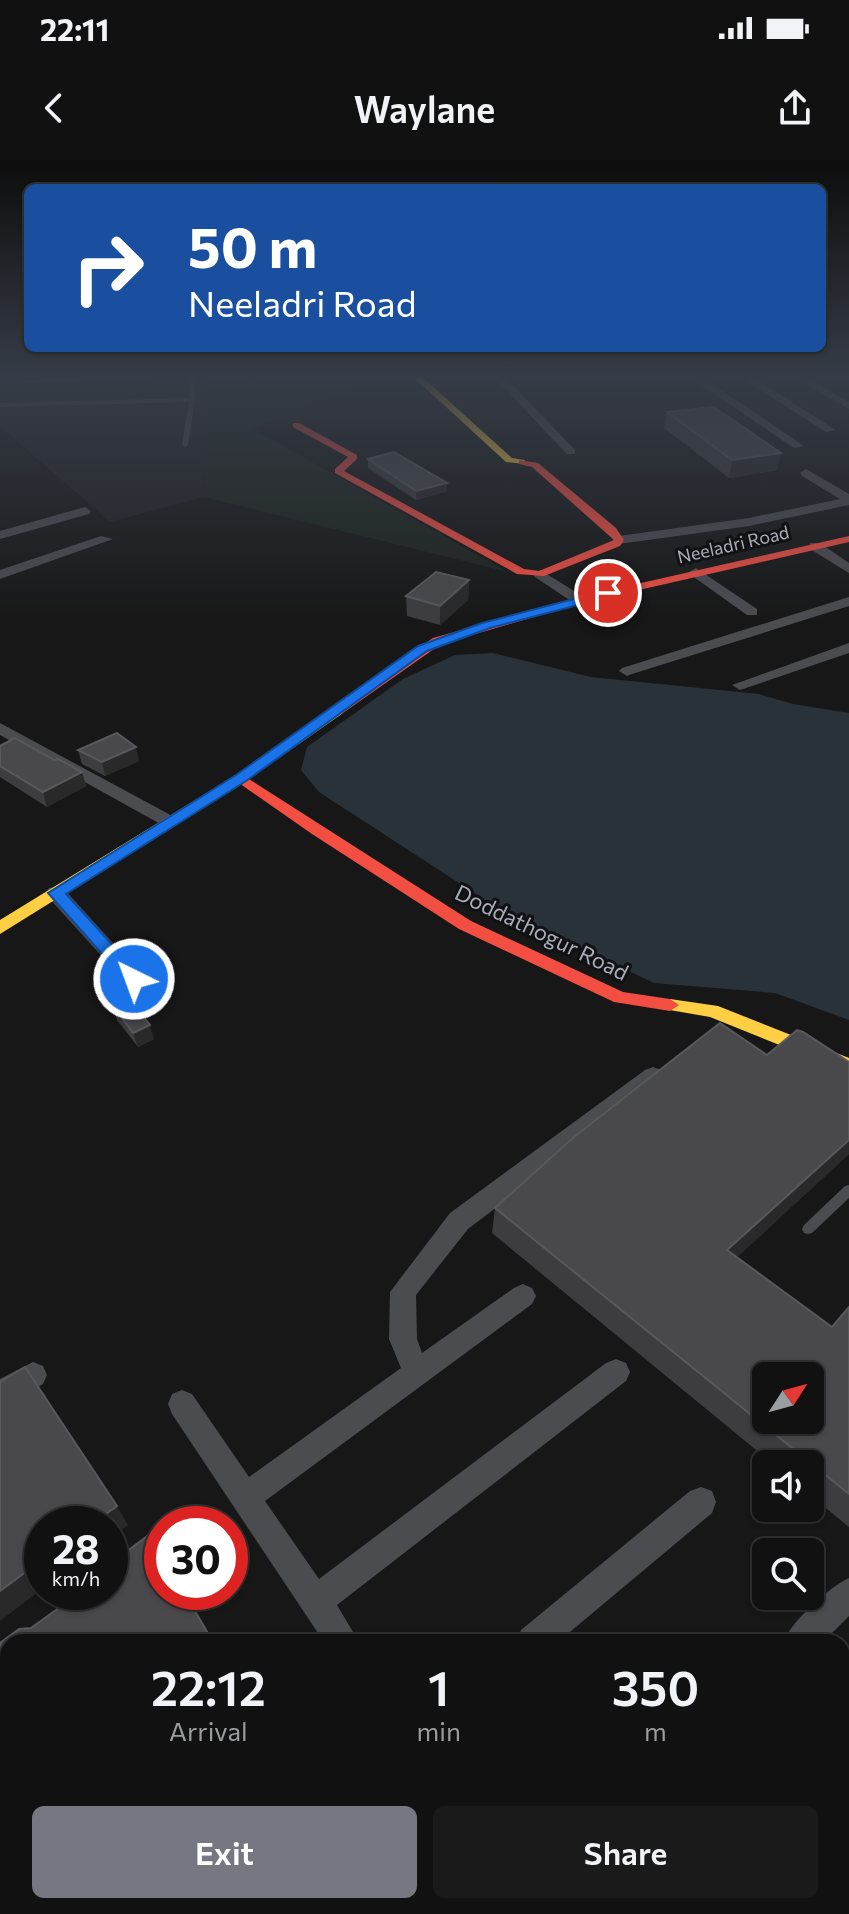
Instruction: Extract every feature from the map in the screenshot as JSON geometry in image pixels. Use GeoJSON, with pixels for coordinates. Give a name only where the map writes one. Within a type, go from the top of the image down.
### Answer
{"type":"FeatureCollection","features":[{"type":"Feature","properties":{"kind":"street"},"geometry":{"type":"LineString","coordinates":[[352,456],[338,471],[521,572],[540,574],[619,540],[749,522],[849,500]]}},
{"type":"Feature","properties":{"kind":"street"},"geometry":{"type":"LineString","coordinates":[[504,456],[509,460],[535,465],[612,530],[619,540]]}},
{"type":"Feature","properties":{"kind":"street"},"geometry":{"type":"LineString","coordinates":[[806,473],[849,500]]}},
{"type":"Feature","properties":{"kind":"street"},"geometry":{"type":"LineString","coordinates":[[0,535],[85,511]]}},
{"type":"Feature","properties":{"kind":"street"},"geometry":{"type":"LineString","coordinates":[[3,570],[106,539]]}},
{"type":"Feature","properties":{"kind":"street","name":"Neeladri Road"},"geometry":{"type":"LineString","coordinates":[[0,928],[241,778],[437,641],[579,600],[849,539]]}},
{"type":"Feature","properties":{"kind":"street"},"geometry":{"type":"LineString","coordinates":[[815,546],[849,569]]}},
{"type":"Feature","properties":{"kind":"street"},"geometry":{"type":"LineString","coordinates":[[696,572],[752,612]]}},
{"type":"Feature","properties":{"kind":"street"},"geometry":{"type":"LineString","coordinates":[[540,574],[579,600]]}},
{"type":"Feature","properties":{"kind":"street"},"geometry":{"type":"LineString","coordinates":[[627,671],[849,601]]}},
{"type":"Feature","properties":{"kind":"street"},"geometry":{"type":"LineString","coordinates":[[740,685],[849,648]]}},
{"type":"Feature","properties":{"kind":"street"},"geometry":{"type":"LineString","coordinates":[[0,728],[170,822]]}},
{"type":"Feature","properties":{"kind":"street","name":"Doddathogur Road"},"geometry":{"type":"LineString","coordinates":[[241,778],[317,831],[465,925],[620,998],[712,1011],[849,1066]]}},
{"type":"Feature","properties":{"kind":"street"},"geometry":{"type":"LineString","coordinates":[[56,893],[134,979]]}},
{"type":"Feature","properties":{"kind":"street"},"geometry":{"type":"LineString","coordinates":[[706,1036],[731,1018]]}},
{"type":"Feature","properties":{"kind":"street"},"geometry":{"type":"LineString","coordinates":[[417,1373],[403,1339],[403,1292],[459,1221],[669,1064]]}},
{"type":"Feature","properties":{"kind":"street"},"geometry":{"type":"LineString","coordinates":[[247,1496],[523,1296]]}},
{"type":"Feature","properties":{"kind":"street"},"geometry":{"type":"LineString","coordinates":[[317,1601],[616,1372]]}},
{"type":"Feature","properties":{"kind":"street"},"geometry":{"type":"LineString","coordinates":[[0,1395],[33,1375]]}},
{"type":"Feature","properties":{"kind":"street"},"geometry":{"type":"LineString","coordinates":[[182,1404],[338,1634]]}},
{"type":"Feature","properties":{"kind":"street"},"geometry":{"type":"LineString","coordinates":[[543,1634],[701,1502]]}},
{"type":"Feature","properties":{"kind":"street"},"geometry":{"type":"LineString","coordinates":[[807,1634],[849,1594]]}},
{"type":"Feature","properties":{"kind":"lane"},"geometry":{"type":"LineString","coordinates":[[808,1229],[849,1190]]}},
{"type":"Feature","properties":{"kind":"shaded area"},"geometry":{"type":"Polygon","coordinates":[[[34,456],[205,456],[204,497],[110,522],[34,456]]]}},
{"type":"Feature","properties":{"kind":"shaded area"},"geometry":{"type":"Polygon","coordinates":[[[205,456],[301,456],[508,572],[204,497],[205,456]]]}},
{"type":"Feature","properties":{"kind":"shaded area"},"geometry":{"type":"Polygon","coordinates":[[[493,653],[591,677],[759,694],[793,704],[849,713],[849,1020],[775,993],[654,983],[502,911],[319,792],[301,770],[307,747],[403,679],[455,655],[493,653]]]}},
{"type":"Feature","properties":{"kind":"building"},"geometry":{"type":"Polygon","coordinates":[[[401,456],[447,483],[416,491],[368,459],[401,456]]]}},
{"type":"Feature","properties":{"kind":"building"},"geometry":{"type":"Polygon","coordinates":[[[726,456],[761,456],[732,460],[726,456]]]}},
{"type":"Feature","properties":{"kind":"building"},"geometry":{"type":"Polygon","coordinates":[[[436,572],[469,580],[440,606],[406,596],[436,572]]]}},
{"type":"Feature","properties":{"kind":"building"},"geometry":{"type":"Polygon","coordinates":[[[117,733],[136,747],[102,762],[78,750],[117,733]]]}},
{"type":"Feature","properties":{"kind":"building"},"geometry":{"type":"Polygon","coordinates":[[[15,738],[82,772],[43,792],[0,766],[0,746],[15,738]]]}},
{"type":"Feature","properties":{"kind":"building"},"geometry":{"type":"Polygon","coordinates":[[[129,998],[150,1025],[133,1033],[113,1006],[129,998]]]}},
{"type":"Feature","properties":{"kind":"building"},"geometry":{"type":"Polygon","coordinates":[[[720,1023],[767,1055],[797,1030],[849,1062],[849,1140],[727,1250],[832,1327],[849,1307],[849,1494],[824,1474],[824,1450],[795,1450],[775,1434],[824,1434],[824,1362],[752,1362],[752,1416],[495,1208],[574,1137],[720,1023]]]}},
{"type":"Feature","properties":{"kind":"building"},"geometry":{"type":"Polygon","coordinates":[[[25,1367],[117,1506],[24,1506],[24,1573],[0,1591],[0,1382],[25,1367]]]}},
{"type":"Feature","properties":{"kind":"building"},"geometry":{"type":"Polygon","coordinates":[[[144,1538],[144,1610],[194,1610],[208,1634],[12,1634],[19,1629],[31,1628],[56,1610],[128,1610],[128,1553],[144,1538]]]}},
{"type":"Feature","properties":{"kind":"traffic: slow"},"geometry":{"type":"LineString","coordinates":[[504,456],[509,460],[522,462]]}},
{"type":"Feature","properties":{"kind":"traffic: slow"},"geometry":{"type":"LineString","coordinates":[[0,928],[241,778],[338,710]]}},
{"type":"Feature","properties":{"kind":"traffic: slow"},"geometry":{"type":"LineString","coordinates":[[670,1005],[712,1011],[849,1066]]}},
{"type":"Feature","properties":{"kind":"traffic: jam"},"geometry":{"type":"LineString","coordinates":[[352,456],[338,471],[521,572],[540,574],[616,544],[619,540],[612,530],[535,465],[522,462]]}},
{"type":"Feature","properties":{"kind":"traffic: jam"},"geometry":{"type":"LineString","coordinates":[[338,710],[437,641],[579,600],[849,539]]}},
{"type":"Feature","properties":{"kind":"traffic: jam"},"geometry":{"type":"LineString","coordinates":[[241,778],[317,831],[465,925],[620,998],[670,1005]]}},
{"type":"Feature","properties":{"kind":"route"},"geometry":{"type":"LineString","coordinates":[[134,979],[56,893],[241,778],[404,661],[437,641],[608,593]]}}]}
